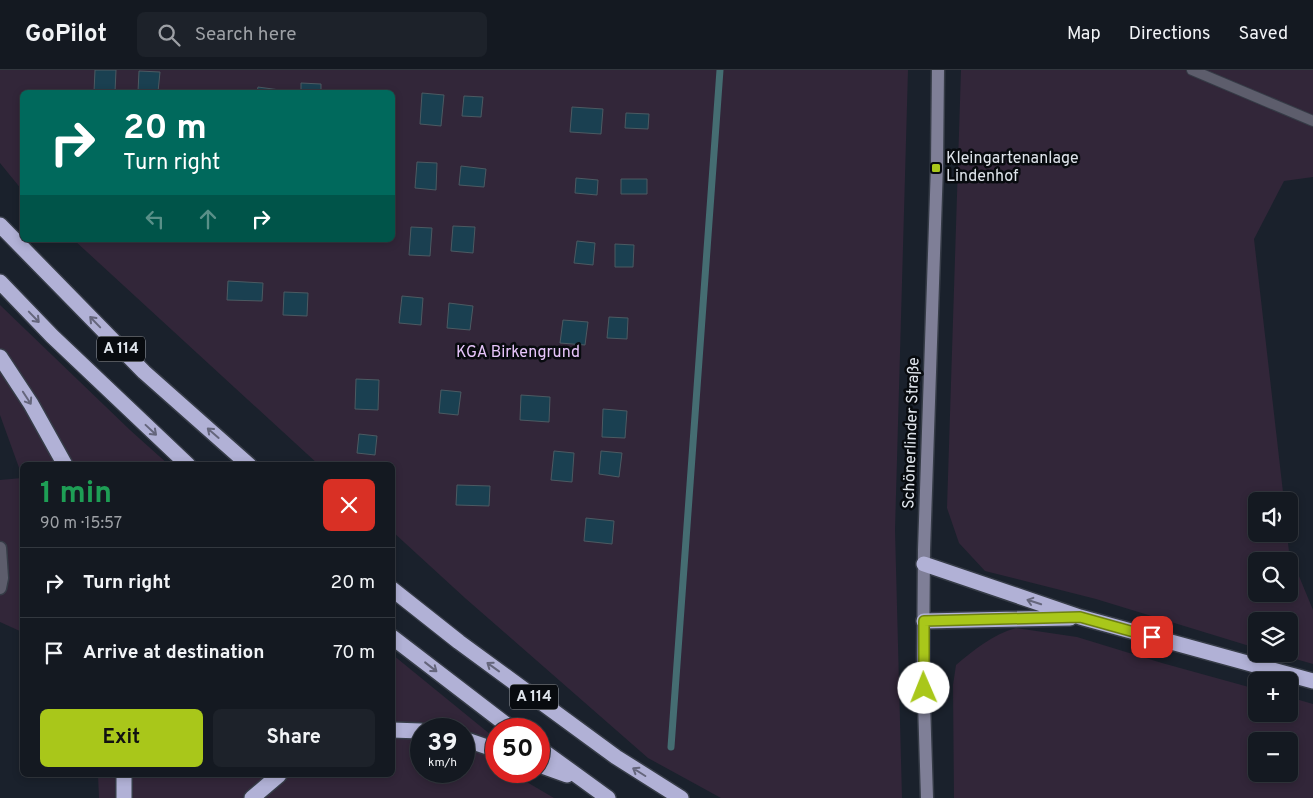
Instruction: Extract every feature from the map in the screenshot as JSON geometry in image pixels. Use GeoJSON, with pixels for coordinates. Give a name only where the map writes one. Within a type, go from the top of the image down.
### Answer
{"type":"FeatureCollection","features":[{"type":"Feature","properties":{"kind":"highway","name":"A 114"},"geometry":{"type":"LineString","coordinates":[[0,225],[144,372],[246,462]]}},
{"type":"Feature","properties":{"kind":"highway","name":"A 114"},"geometry":{"type":"LineString","coordinates":[[0,282],[52,336],[185,462]]}},
{"type":"Feature","properties":{"kind":"highway"},"geometry":{"type":"LineString","coordinates":[[0,357],[31,404],[63,462]]}},
{"type":"Feature","properties":{"kind":"highway"},"geometry":{"type":"LineString","coordinates":[[924,564],[1080,617],[1313,681]]}},
{"type":"Feature","properties":{"kind":"highway","name":"A 114"},"geometry":{"type":"LineString","coordinates":[[395,591],[459,642],[616,757],[681,798]]}},
{"type":"Feature","properties":{"kind":"highway"},"geometry":{"type":"LineString","coordinates":[[924,621],[1080,617]]}},
{"type":"Feature","properties":{"kind":"highway","name":"A 114"},"geometry":{"type":"LineString","coordinates":[[395,639],[498,718]]}},
{"type":"Feature","properties":{"kind":"highway"},"geometry":{"type":"LineString","coordinates":[[395,730],[410,731]]}},
{"type":"Feature","properties":{"kind":"highway"},"geometry":{"type":"LineString","coordinates":[[550,756],[608,798]]}},
{"type":"Feature","properties":{"kind":"highway"},"geometry":{"type":"LineString","coordinates":[[550,769],[583,781]]}},
{"type":"Feature","properties":{"kind":"highway"},"geometry":{"type":"LineString","coordinates":[[124,777],[124,798]]}},
{"type":"Feature","properties":{"kind":"highway"},"geometry":{"type":"LineString","coordinates":[[252,798],[277,777]]}},
{"type":"Feature","properties":{"kind":"main road","name":"Schönerlinder Straße"},"geometry":{"type":"LineString","coordinates":[[927,798],[923,670],[924,564],[938,70]]}},
{"type":"Feature","properties":{"kind":"street"},"geometry":{"type":"LineString","coordinates":[[0,548],[2,578],[0,588]]}},
{"type":"Feature","properties":{"kind":"lane"},"geometry":{"type":"LineString","coordinates":[[1192,70],[1313,121]]}},
{"type":"Feature","properties":{"kind":"green space","name":"KGA Birkengrund"},"geometry":{"type":"Polygon","coordinates":[[[0,70],[908,70],[895,530],[902,798],[721,798],[648,758],[465,598],[395,534],[395,462],[316,462],[76,242],[395,242],[395,90],[20,90],[20,188],[0,163],[0,70]]]}},
{"type":"Feature","properties":{"kind":"green space"},"geometry":{"type":"Polygon","coordinates":[[[961,70],[1313,70],[1313,177],[1284,181],[1254,239],[1283,492],[1248,492],[1248,542],[1288,542],[1289,552],[1248,552],[1248,602],[1298,602],[1298,574],[1313,610],[1313,664],[1298,660],[1298,612],[1248,612],[1248,646],[1096,599],[985,571],[959,543],[947,508],[961,70]]]}},
{"type":"Feature","properties":{"kind":"green space"},"geometry":{"type":"Polygon","coordinates":[[[0,305],[166,462],[20,462],[20,470],[0,415],[0,305]]]}},
{"type":"Feature","properties":{"kind":"green space"},"geometry":{"type":"Polygon","coordinates":[[[20,478],[20,631],[0,622],[0,480],[20,478]]]}},
{"type":"Feature","properties":{"kind":"green space"},"geometry":{"type":"Polygon","coordinates":[[[1016,628],[1077,637],[1248,687],[1248,722],[1298,722],[1298,700],[1313,704],[1313,798],[954,798],[953,685],[956,665],[999,634],[1016,628]]]}},
{"type":"Feature","properties":{"kind":"green space"},"geometry":{"type":"Polygon","coordinates":[[[395,657],[470,718],[410,718],[410,783],[475,783],[475,722],[485,730],[485,783],[528,783],[554,798],[99,798],[98,777],[395,777],[395,657]]]}},
{"type":"Feature","properties":{"kind":"building"},"geometry":{"type":"Polygon","coordinates":[[[95,70],[116,70],[115,90],[94,90],[95,70]]]}},
{"type":"Feature","properties":{"kind":"building"},"geometry":{"type":"Polygon","coordinates":[[[139,71],[160,72],[158,90],[138,90],[139,71]]]}},
{"type":"Feature","properties":{"kind":"building"},"geometry":{"type":"Polygon","coordinates":[[[301,83],[321,84],[321,90],[301,90],[301,83]]]}},
{"type":"Feature","properties":{"kind":"building"},"geometry":{"type":"Polygon","coordinates":[[[258,87],[280,90],[257,90],[258,87]]]}},
{"type":"Feature","properties":{"kind":"building"},"geometry":{"type":"Polygon","coordinates":[[[422,93],[444,95],[441,126],[420,124],[422,93]]]}},
{"type":"Feature","properties":{"kind":"building"},"geometry":{"type":"Polygon","coordinates":[[[464,96],[483,97],[481,117],[462,116],[464,96]]]}},
{"type":"Feature","properties":{"kind":"building"},"geometry":{"type":"Polygon","coordinates":[[[572,107],[603,109],[601,134],[570,132],[572,107]]]}},
{"type":"Feature","properties":{"kind":"building"},"geometry":{"type":"Polygon","coordinates":[[[626,113],[649,114],[648,129],[625,128],[626,113]]]}},
{"type":"Feature","properties":{"kind":"building"},"geometry":{"type":"Polygon","coordinates":[[[417,162],[437,163],[436,190],[415,188],[417,162]]]}},
{"type":"Feature","properties":{"kind":"building"},"geometry":{"type":"Polygon","coordinates":[[[461,166],[486,169],[484,187],[459,185],[461,166]]]}},
{"type":"Feature","properties":{"kind":"building"},"geometry":{"type":"Polygon","coordinates":[[[576,178],[598,180],[597,195],[575,193],[576,178]]]}},
{"type":"Feature","properties":{"kind":"building"},"geometry":{"type":"Polygon","coordinates":[[[621,179],[647,179],[647,194],[621,194],[621,179]]]}},
{"type":"Feature","properties":{"kind":"building"},"geometry":{"type":"Polygon","coordinates":[[[453,226],[475,227],[473,253],[451,251],[453,226]]]}},
{"type":"Feature","properties":{"kind":"building"},"geometry":{"type":"Polygon","coordinates":[[[411,227],[432,228],[430,256],[409,255],[411,227]]]}},
{"type":"Feature","properties":{"kind":"building"},"geometry":{"type":"Polygon","coordinates":[[[577,241],[595,243],[593,265],[574,263],[577,241]]]}},
{"type":"Feature","properties":{"kind":"building"},"geometry":{"type":"Polygon","coordinates":[[[615,244],[634,245],[633,267],[615,267],[615,244]]]}},
{"type":"Feature","properties":{"kind":"building"},"geometry":{"type":"Polygon","coordinates":[[[228,281],[263,283],[262,301],[227,300],[228,281]]]}},
{"type":"Feature","properties":{"kind":"building"},"geometry":{"type":"Polygon","coordinates":[[[284,292],[308,293],[307,316],[283,315],[284,292]]]}},
{"type":"Feature","properties":{"kind":"building"},"geometry":{"type":"Polygon","coordinates":[[[402,296],[423,298],[421,325],[399,323],[402,296]]]}},
{"type":"Feature","properties":{"kind":"building"},"geometry":{"type":"Polygon","coordinates":[[[449,303],[473,306],[470,330],[447,328],[449,303]]]}},
{"type":"Feature","properties":{"kind":"building"},"geometry":{"type":"Polygon","coordinates":[[[609,317],[628,318],[627,339],[607,338],[609,317]]]}},
{"type":"Feature","properties":{"kind":"building"},"geometry":{"type":"Polygon","coordinates":[[[563,320],[588,322],[585,345],[560,343],[563,320]]]}},
{"type":"Feature","properties":{"kind":"building"},"geometry":{"type":"Polygon","coordinates":[[[356,379],[379,380],[378,410],[355,409],[356,379]]]}},
{"type":"Feature","properties":{"kind":"building"},"geometry":{"type":"Polygon","coordinates":[[[441,390],[461,392],[458,415],[439,413],[441,390]]]}},
{"type":"Feature","properties":{"kind":"building"},"geometry":{"type":"Polygon","coordinates":[[[521,395],[550,397],[549,422],[520,420],[521,395]]]}},
{"type":"Feature","properties":{"kind":"building"},"geometry":{"type":"Polygon","coordinates":[[[603,409],[627,411],[625,438],[602,437],[603,409]]]}},
{"type":"Feature","properties":{"kind":"building"},"geometry":{"type":"Polygon","coordinates":[[[359,434],[377,436],[375,455],[357,453],[359,434]]]}},
{"type":"Feature","properties":{"kind":"building"},"geometry":{"type":"Polygon","coordinates":[[[554,451],[574,453],[572,482],[551,480],[554,451]]]}},
{"type":"Feature","properties":{"kind":"building"},"geometry":{"type":"Polygon","coordinates":[[[601,451],[622,453],[619,477],[599,474],[601,451]]]}},
{"type":"Feature","properties":{"kind":"building"},"geometry":{"type":"Polygon","coordinates":[[[457,485],[490,486],[489,506],[456,505],[457,485]]]}},
{"type":"Feature","properties":{"kind":"building"},"geometry":{"type":"Polygon","coordinates":[[[586,518],[614,521],[612,544],[584,541],[586,518]]]}},
{"type":"Feature","properties":{"kind":"waterway"},"geometry":{"type":"LineString","coordinates":[[671,747],[720,70]]}},
{"type":"Feature","properties":{"kind":"place","name":"Kleingartenanlage Lindenhof"},"geometry":{"type":"Point","coordinates":[936,168]}},
{"type":"Feature","properties":{"kind":"route"},"geometry":{"type":"LineString","coordinates":[[924,688],[924,621],[1080,617],[1152,637]]}}]}
